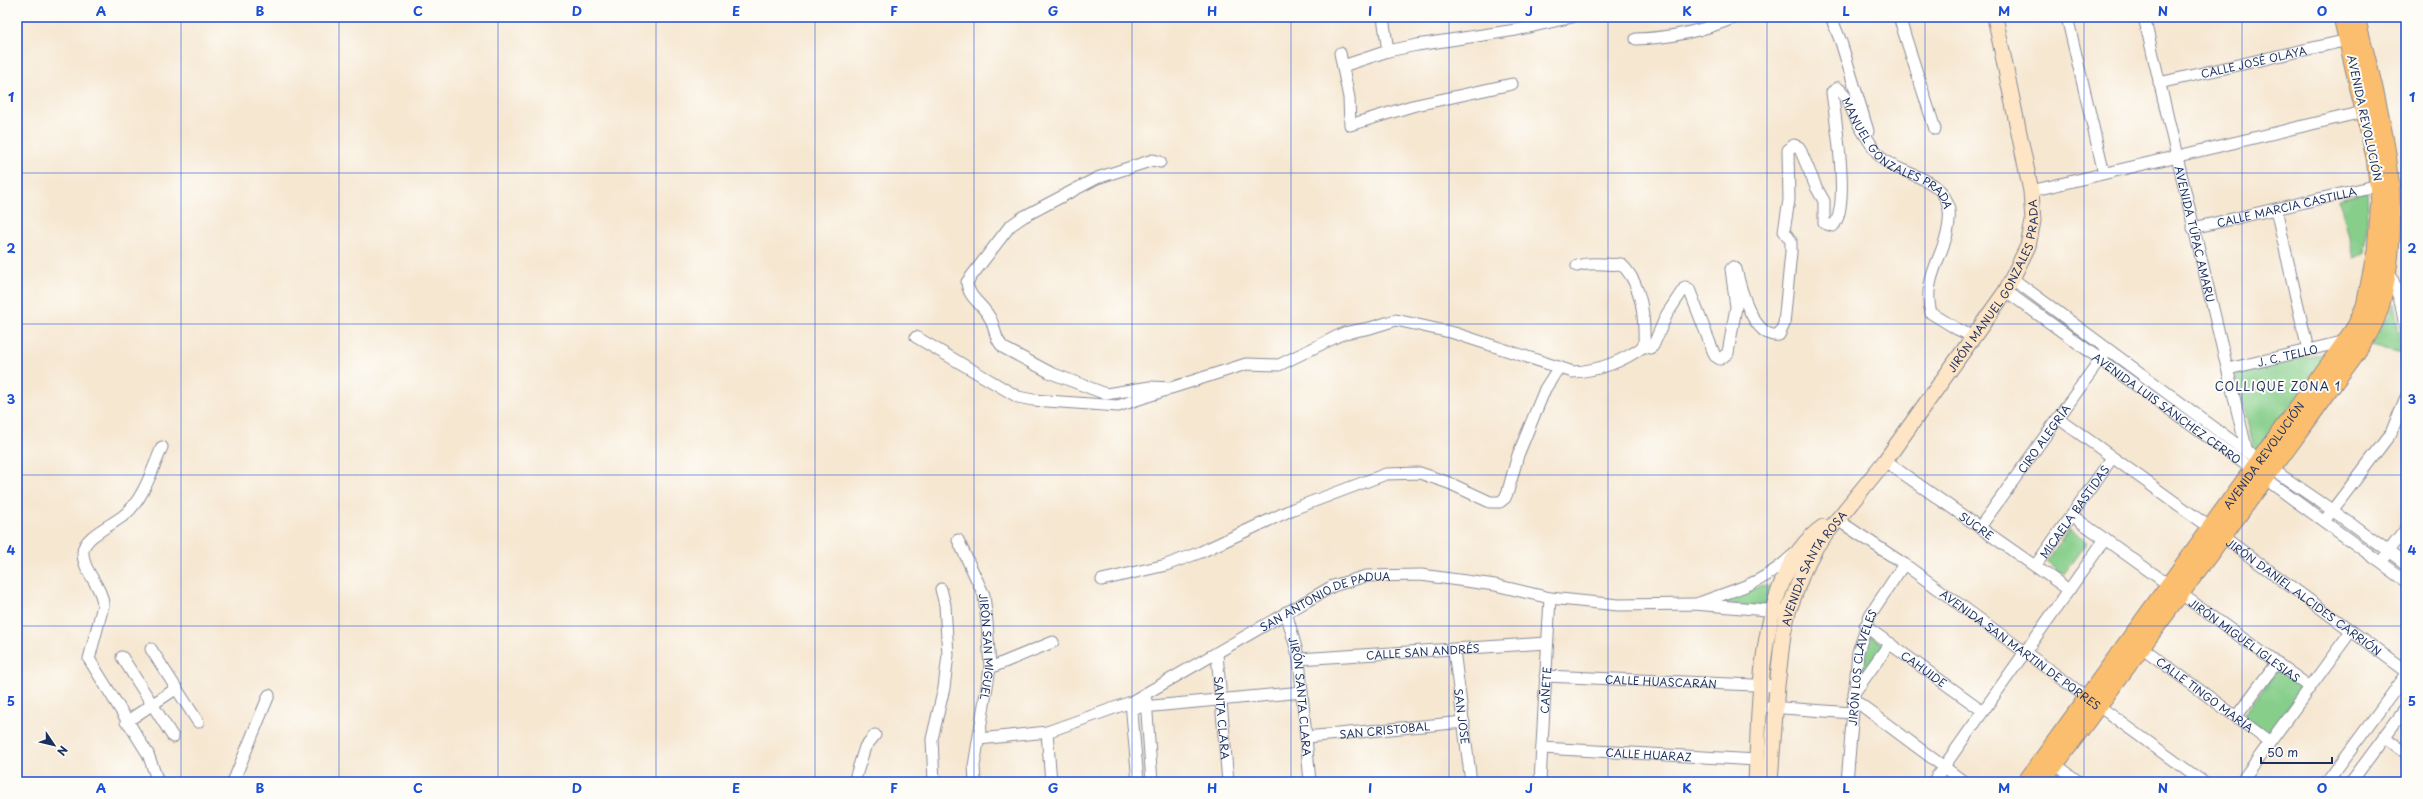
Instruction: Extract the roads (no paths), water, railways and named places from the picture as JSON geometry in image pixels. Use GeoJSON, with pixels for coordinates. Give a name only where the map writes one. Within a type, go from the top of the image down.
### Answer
{"type":"FeatureCollection","features":[{"type":"Feature","properties":{"kind":"main road","name":"AVENIDA REVOLUCIÓN"},"geometry":{"type":"LineString","coordinates":[[2259,466],[2369,333],[2381,302],[2388,267],[2392,183],[2342,17]]}},
{"type":"Feature","properties":{"kind":"main road","name":"AVENIDA REVOLUCIÓN"},"geometry":{"type":"LineString","coordinates":[[2042,782],[2055,764],[2092,702],[2174,589],[2217,533],[2259,466],[2362,316],[2370,284],[2378,226],[2379,185],[2371,110],[2356,17]]}},
{"type":"Feature","properties":{"kind":"main road","name":"AVENIDA REVOLUCIÓN"},"geometry":{"type":"LineString","coordinates":[[2026,782],[2140,646],[2174,589]]}},
{"type":"Feature","properties":{"kind":"street"},"geometry":{"type":"LineString","coordinates":[[1382,17],[1388,51]]}},
{"type":"Feature","properties":{"kind":"street"},"geometry":{"type":"LineString","coordinates":[[1343,66],[1388,51],[1416,44],[1516,30],[1572,17]]}},
{"type":"Feature","properties":{"kind":"street"},"geometry":{"type":"LineString","coordinates":[[1636,39],[1680,35],[1709,28],[1736,17]]}},
{"type":"Feature","properties":{"kind":"street"},"geometry":{"type":"LineString","coordinates":[[1831,17],[1841,42],[1871,142]]}},
{"type":"Feature","properties":{"kind":"street"},"geometry":{"type":"LineString","coordinates":[[1899,17],[1935,129]]}},
{"type":"Feature","properties":{"kind":"street","name":"JIRÓN MANUEL GONZALES PRADA"},"geometry":{"type":"LineString","coordinates":[[1836,519],[1885,461],[2010,285],[2032,234],[2031,191],[1995,17]]}},
{"type":"Feature","properties":{"kind":"street"},"geometry":{"type":"LineString","coordinates":[[2067,17],[2104,173]]}},
{"type":"Feature","properties":{"kind":"street","name":"AVENIDA TÚPAC AMARU"},"geometry":{"type":"LineString","coordinates":[[2145,17],[2176,156],[2228,370],[2259,466]]}},
{"type":"Feature","properties":{"kind":"street","name":"CALLE JOSÉ OLAYA"},"geometry":{"type":"LineString","coordinates":[[2159,83],[2348,40]]}},
{"type":"Feature","properties":{"kind":"street"},"geometry":{"type":"LineString","coordinates":[[1340,53],[1349,98],[1350,126],[1412,106],[1512,84]]}},
{"type":"Feature","properties":{"kind":"street","name":"MANUEL GONZALES PRADA"},"geometry":{"type":"LineString","coordinates":[[1644,346],[1650,348],[1654,346],[1667,314],[1685,287],[1689,289],[1715,356],[1720,359],[1725,357],[1728,353],[1732,339],[1736,307],[1731,269],[1733,267],[1736,269],[1745,303],[1766,332],[1774,336],[1779,335],[1784,324],[1790,269],[1791,241],[1784,231],[1789,200],[1789,148],[1794,145],[1799,147],[1824,201],[1824,223],[1829,227],[1835,224],[1838,216],[1842,180],[1832,92],[1834,89],[1838,88],[1842,92],[1860,126],[1884,159],[1933,185],[1946,200],[1949,210],[1948,226],[1944,248],[1934,265],[1929,297],[1932,313],[1957,329],[1974,337]]}},
{"type":"Feature","properties":{"kind":"street"},"geometry":{"type":"LineString","coordinates":[[2031,191],[2371,110]]}},
{"type":"Feature","properties":{"kind":"street"},"geometry":{"type":"LineString","coordinates":[[1160,162],[1153,160],[1097,178],[1023,217],[1010,226],[967,282],[970,294],[980,304],[990,318],[998,342],[1004,348],[1051,373],[1106,394],[1150,387],[1171,388]]}},
{"type":"Feature","properties":{"kind":"street","name":"CALLE MARCIA CASTILLA"},"geometry":{"type":"LineString","coordinates":[[2193,228],[2379,185]]}},
{"type":"Feature","properties":{"kind":"street"},"geometry":{"type":"LineString","coordinates":[[2276,209],[2308,350]]}},
{"type":"Feature","properties":{"kind":"street"},"geometry":{"type":"LineString","coordinates":[[916,337],[1018,397],[1033,400],[1118,406],[1246,364],[1279,365],[1344,333],[1370,328],[1396,320],[1454,333],[1573,372],[1589,370],[1626,358],[1644,346],[1644,333],[1638,293],[1629,271],[1621,264],[1609,266],[1588,262],[1577,266]]}},
{"type":"Feature","properties":{"kind":"street"},"geometry":{"type":"LineString","coordinates":[[2388,267],[2403,298],[2406,334]]}},
{"type":"Feature","properties":{"kind":"street","name":"AVENIDA LUIS SÁNCHEZ CERRO"},"geometry":{"type":"LineString","coordinates":[[2010,285],[2107,349],[2259,466],[2324,521],[2406,581]]}},
{"type":"Feature","properties":{"kind":"street","name":"AVENIDA LUIS SÁNCHEZ CERRO"},"geometry":{"type":"LineString","coordinates":[[2010,285],[2100,359],[2259,466],[2332,510],[2389,550],[2406,564]]}},
{"type":"Feature","properties":{"kind":"street","name":"J. C. TELLO"},"geometry":{"type":"LineString","coordinates":[[2228,370],[2346,341]]}},
{"type":"Feature","properties":{"kind":"street","name":"CIRO ALEGRÍA"},"geometry":{"type":"LineString","coordinates":[[1980,527],[2107,349]]}},
{"type":"Feature","properties":{"kind":"street"},"geometry":{"type":"LineString","coordinates":[[1102,580],[1166,565],[1201,552],[1293,509],[1386,474],[1420,473],[1449,483],[1490,502],[1500,502],[1505,498],[1508,491],[1518,455],[1545,389],[1559,367]]}},
{"type":"Feature","properties":{"kind":"street"},"geometry":{"type":"LineString","coordinates":[[2324,521],[2391,433],[2406,397]]}},
{"type":"Feature","properties":{"kind":"street","name":"JIRÓN DANIEL ALCIDES CARRIÓN"},"geometry":{"type":"LineString","coordinates":[[2058,418],[2406,671]]}},
{"type":"Feature","properties":{"kind":"street"},"geometry":{"type":"LineString","coordinates":[[158,782],[148,754],[126,722],[88,656],[103,606],[103,599],[84,562],[82,552],[85,543],[91,537],[122,518],[136,503],[162,447]]}},
{"type":"Feature","properties":{"kind":"street","name":"MICAELA BASTIDAS"},"geometry":{"type":"LineString","coordinates":[[2034,566],[2112,458]]}},
{"type":"Feature","properties":{"kind":"street","name":"SUCRE"},"geometry":{"type":"LineString","coordinates":[[1885,461],[2069,590]]}},
{"type":"Feature","properties":{"kind":"street","name":"JIRÓN MIGUEL IGLESIAS"},"geometry":{"type":"LineString","coordinates":[[2071,515],[2310,687]]}},
{"type":"Feature","properties":{"kind":"street","name":"AVENIDA SANTA ROSA"},"geometry":{"type":"LineString","coordinates":[[1770,782],[1768,707],[1772,611],[1781,584],[1799,549],[1814,534],[1836,519]]}},
{"type":"Feature","properties":{"kind":"street","name":"AVENIDA SANTA ROSA"},"geometry":{"type":"LineString","coordinates":[[1769,686],[1788,612],[1796,589],[1816,545],[1836,519]]}},
{"type":"Feature","properties":{"kind":"street","name":"AVENIDA SAN MARTIN DE PORRES"},"geometry":{"type":"LineString","coordinates":[[1836,519],[1904,564],[2203,782]]}},
{"type":"Feature","properties":{"kind":"street"},"geometry":{"type":"LineString","coordinates":[[2380,563],[2406,530]]}},
{"type":"Feature","properties":{"kind":"street"},"geometry":{"type":"LineString","coordinates":[[1933,782],[2105,539]]}},
{"type":"Feature","properties":{"kind":"street","name":"JIRÓN SAN MIGUEL"},"geometry":{"type":"LineString","coordinates":[[958,540],[984,595],[990,668],[974,766],[975,782]]}},
{"type":"Feature","properties":{"kind":"street","name":"SAN ANTONIO DE PADUA"},"geometry":{"type":"LineString","coordinates":[[1694,604],[1745,588],[1763,580],[1780,568],[1799,549]]}},
{"type":"Feature","properties":{"kind":"street","name":"JIRÓN LOS CLAVELES"},"geometry":{"type":"LineString","coordinates":[[1847,782],[1853,696],[1858,652],[1865,626],[1870,615],[1904,564]]}},
{"type":"Feature","properties":{"kind":"street","name":"SAN ANTONIO DE PADUA"},"geometry":{"type":"LineString","coordinates":[[979,739],[1048,732],[1146,701],[1217,654],[1286,612],[1333,586],[1366,576],[1421,575],[1495,585],[1550,598],[1618,605],[1694,604],[1788,612]]}},
{"type":"Feature","properties":{"kind":"street"},"geometry":{"type":"LineString","coordinates":[[1763,580],[1796,589]]}},
{"type":"Feature","properties":{"kind":"street"},"geometry":{"type":"LineString","coordinates":[[934,782],[932,739],[944,688],[948,655],[945,605],[941,589]]}},
{"type":"Feature","properties":{"kind":"street","name":"CAÑETE"},"geometry":{"type":"LineString","coordinates":[[1540,782],[1550,598]]}},
{"type":"Feature","properties":{"kind":"street","name":"JIRÓN SANTA CLARA"},"geometry":{"type":"LineString","coordinates":[[1286,612],[1299,659],[1310,782]]}},
{"type":"Feature","properties":{"kind":"street","name":"CAHUIDE"},"geometry":{"type":"LineString","coordinates":[[1865,626],[1983,712]]}},
{"type":"Feature","properties":{"kind":"street"},"geometry":{"type":"LineString","coordinates":[[2241,782],[2351,631]]}},
{"type":"Feature","properties":{"kind":"street"},"geometry":{"type":"LineString","coordinates":[[990,668],[1053,642]]}},
{"type":"Feature","properties":{"kind":"street","name":"CALLE SAN ANDRÉS"},"geometry":{"type":"LineString","coordinates":[[1299,659],[1547,643]]}},
{"type":"Feature","properties":{"kind":"street"},"geometry":{"type":"LineString","coordinates":[[1890,643],[1853,696],[1964,782]]}},
{"type":"Feature","properties":{"kind":"street","name":"CALLE TINGO MARÍA"},"geometry":{"type":"LineString","coordinates":[[2140,646],[2270,742]]}},
{"type":"Feature","properties":{"kind":"street"},"geometry":{"type":"LineString","coordinates":[[151,649],[178,688],[198,722]]}},
{"type":"Feature","properties":{"kind":"street","name":"SAN JOSE"},"geometry":{"type":"LineString","coordinates":[[1454,650],[1471,782]]}},
{"type":"Feature","properties":{"kind":"street","name":"SANTA CLARA"},"geometry":{"type":"LineString","coordinates":[[1217,654],[1228,782]]}},
{"type":"Feature","properties":{"kind":"street"},"geometry":{"type":"LineString","coordinates":[[122,657],[173,737]]}},
{"type":"Feature","properties":{"kind":"street"},"geometry":{"type":"LineString","coordinates":[[2236,718],[2277,662]]}},
{"type":"Feature","properties":{"kind":"street"},"geometry":{"type":"LineString","coordinates":[[2328,782],[2406,675]]}},
{"type":"Feature","properties":{"kind":"street","name":"CALLE HUASCARÁN"},"geometry":{"type":"LineString","coordinates":[[1546,676],[1769,686]]}},
{"type":"Feature","properties":{"kind":"street"},"geometry":{"type":"LineString","coordinates":[[126,722],[178,688]]}},
{"type":"Feature","properties":{"kind":"street"},"geometry":{"type":"LineString","coordinates":[[1152,782],[1146,701],[1221,699],[1302,692]]}},
{"type":"Feature","properties":{"kind":"street"},"geometry":{"type":"LineString","coordinates":[[233,782],[269,695]]}},
{"type":"Feature","properties":{"kind":"street"},"geometry":{"type":"LineString","coordinates":[[1132,705],[1138,782]]}},
{"type":"Feature","properties":{"kind":"street"},"geometry":{"type":"LineString","coordinates":[[1768,707],[1852,713]]}},
{"type":"Feature","properties":{"kind":"street","name":"AVENIDA SANTA ROSA"},"geometry":{"type":"LineString","coordinates":[[1756,782],[1757,760],[1768,707]]}},
{"type":"Feature","properties":{"kind":"street"},"geometry":{"type":"LineString","coordinates":[[2352,782],[2406,708]]}},
{"type":"Feature","properties":{"kind":"street","name":"SAN CRISTOBAL"},"geometry":{"type":"LineString","coordinates":[[1306,738],[1464,722]]}},
{"type":"Feature","properties":{"kind":"street"},"geometry":{"type":"LineString","coordinates":[[1048,732],[1051,782]]}},
{"type":"Feature","properties":{"kind":"street"},"geometry":{"type":"LineString","coordinates":[[854,782],[865,747],[875,735]]}},
{"type":"Feature","properties":{"kind":"street"},"geometry":{"type":"LineString","coordinates":[[2385,737],[2406,753]]}},
{"type":"Feature","properties":{"kind":"street","name":"CALLE HUARAZ"},"geometry":{"type":"LineString","coordinates":[[1542,748],[1757,760]]}},
{"type":"Feature","properties":{"kind":"street"},"geometry":{"type":"LineString","coordinates":[[2055,764],[2079,782]]}},
{"type":"Feature","properties":{"kind":"district","name":"COLLIQUE ZONA 1"},"geometry":{"type":"Point","coordinates":[2278,386]}}]}
